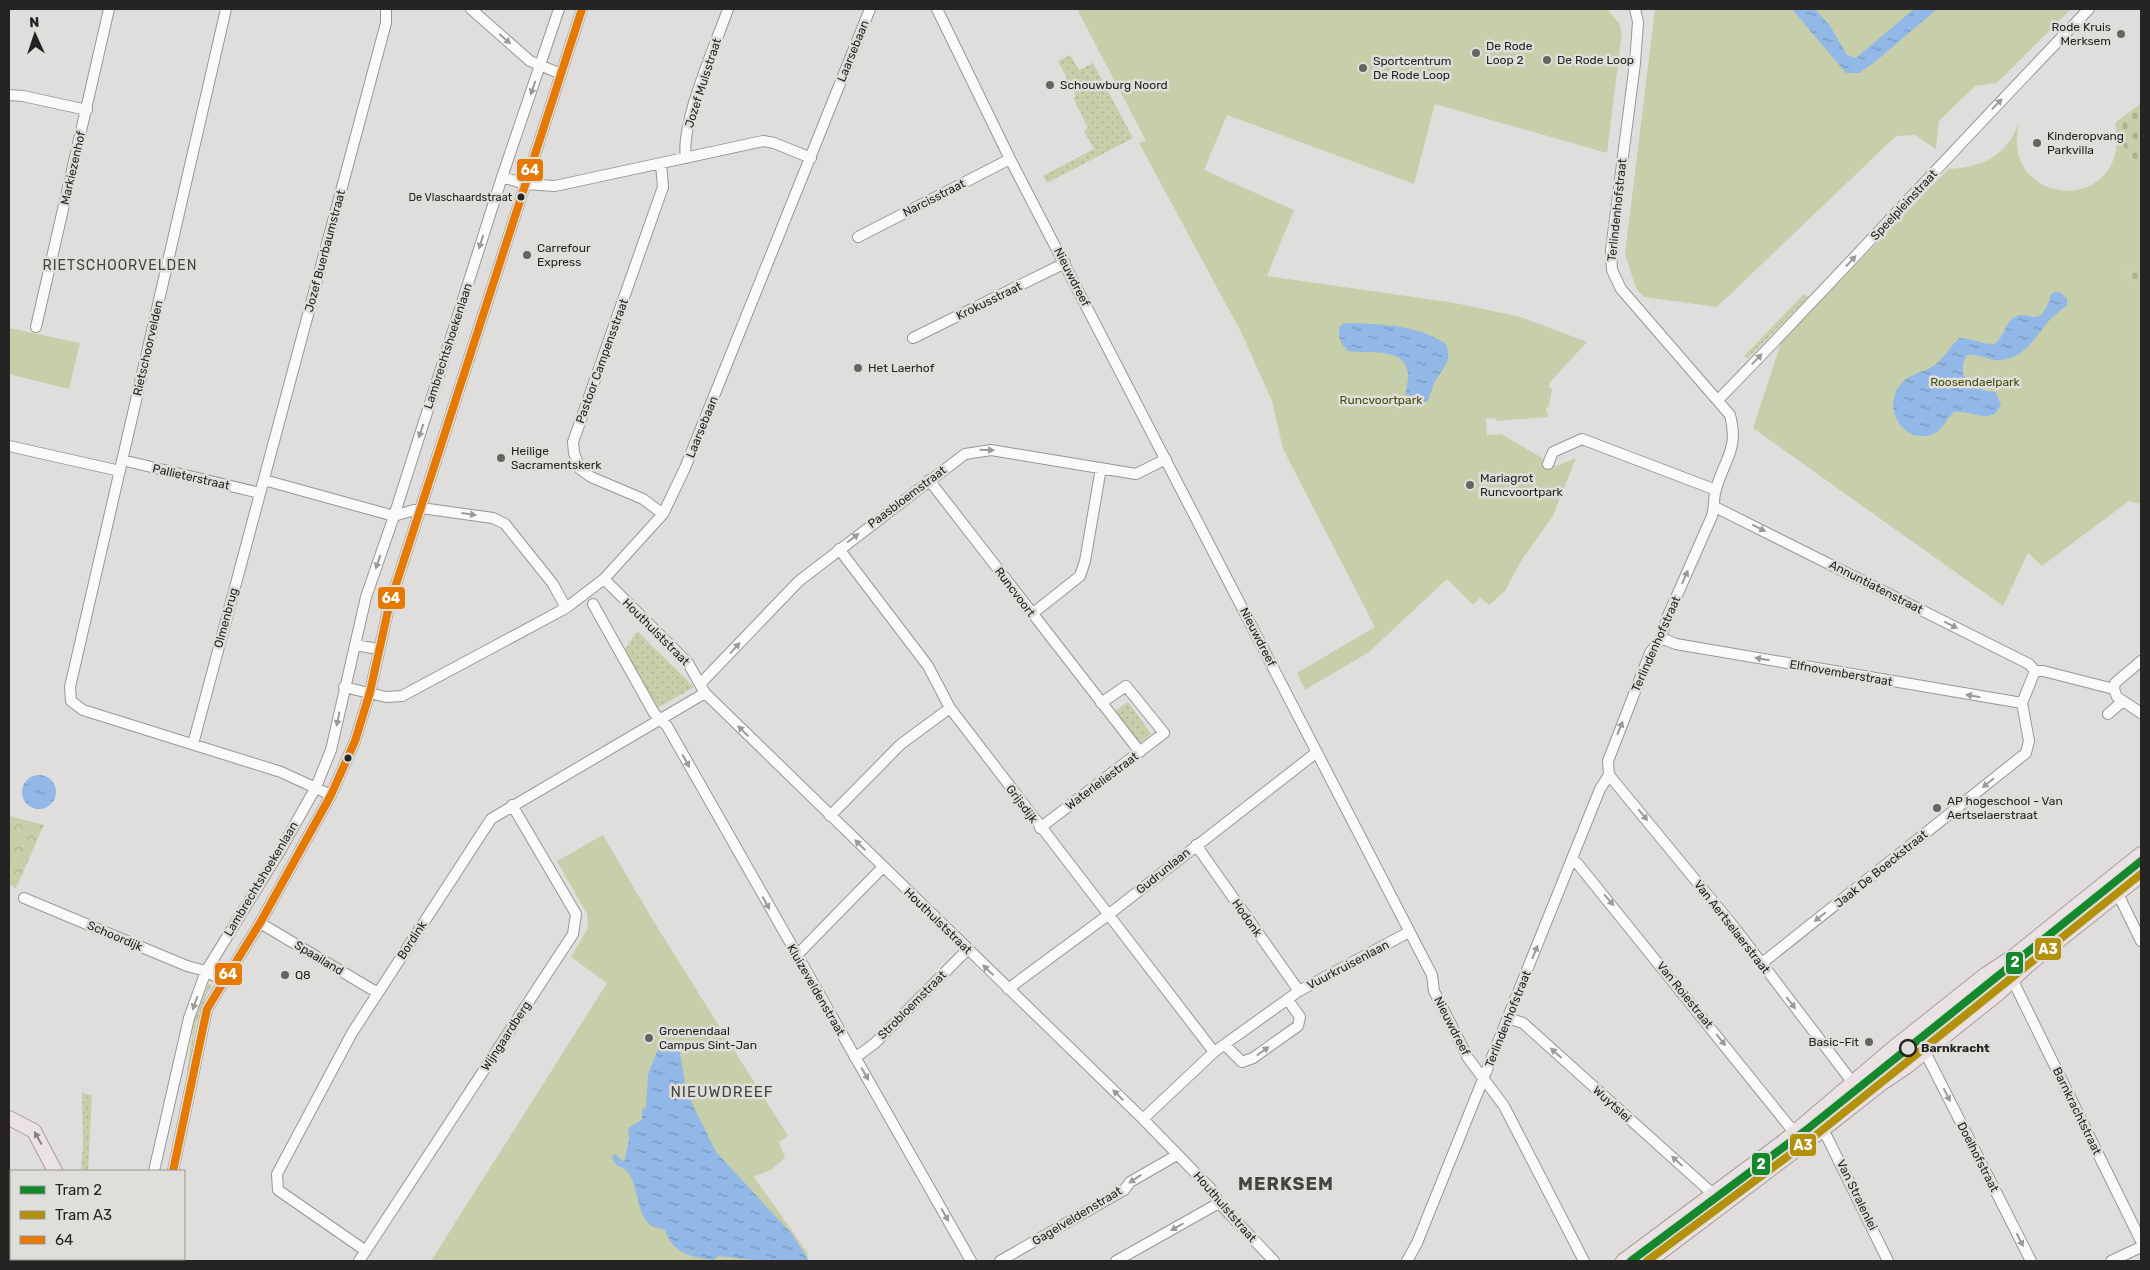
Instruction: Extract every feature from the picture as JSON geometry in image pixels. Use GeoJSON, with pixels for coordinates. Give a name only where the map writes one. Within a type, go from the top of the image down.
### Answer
{"type":"FeatureCollection","features":[{"type":"Feature","properties":{"kind":"main road"},"geometry":{"type":"LineString","coordinates":[[1623,1261],[1796,1130],[1985,974],[2014,956],[2141,854]]}},
{"type":"Feature","properties":{"kind":"main road"},"geometry":{"type":"LineString","coordinates":[[1649,1261],[1925,1052],[2013,981],[2027,966],[2141,875]]}},
{"type":"Feature","properties":{"kind":"main road"},"geometry":{"type":"LineString","coordinates":[[9,1118],[34,1131],[54,1170]]}},
{"type":"Feature","properties":{"kind":"street","name":"Markiezenhof"},"geometry":{"type":"LineString","coordinates":[[36,327],[109,9]]}},
{"type":"Feature","properties":{"kind":"street","name":"Rietschoorvelden"},"geometry":{"type":"LineString","coordinates":[[193,744],[83,710],[71,701],[70,687],[226,9]]}},
{"type":"Feature","properties":{"kind":"street","name":"Jozef Buerbaumstraat"},"geometry":{"type":"LineString","coordinates":[[260,493],[386,23],[386,9]]}},
{"type":"Feature","properties":{"kind":"street"},"geometry":{"type":"LineString","coordinates":[[471,9],[530,61],[540,67],[561,74]]}},
{"type":"Feature","properties":{"kind":"street","name":"Lambrechtshoekenlaan"},"geometry":{"type":"LineString","coordinates":[[154,1170],[189,1018],[206,971],[280,851],[316,787],[331,750],[366,596],[394,516],[502,177],[559,9]]}},
{"type":"Feature","properties":{"kind":"street","name":"Lambrechtshoekenlaan"},"geometry":{"type":"LineString","coordinates":[[173,1170],[207,1009],[260,923],[331,794],[355,741],[370,692],[389,606],[582,9]]}},
{"type":"Feature","properties":{"kind":"street","name":"Jozef Mulsstraat"},"geometry":{"type":"LineString","coordinates":[[686,158],[684,147],[688,121],[728,9]]}},
{"type":"Feature","properties":{"kind":"street","name":"Laarsebaan"},"geometry":{"type":"LineString","coordinates":[[370,692],[386,697],[402,696],[566,608],[604,580],[663,514],[686,468],[870,9]]}},
{"type":"Feature","properties":{"kind":"street","name":"Nieuwdreef"},"geometry":{"type":"LineString","coordinates":[[936,9],[1010,159],[1432,975],[1434,991],[1468,1058],[1504,1106],[1584,1261]]}},
{"type":"Feature","properties":{"kind":"street","name":"Terlindenhofstraat"},"geometry":{"type":"LineString","coordinates":[[1407,1261],[1417,1243],[1600,789],[1609,775],[1608,760],[1650,653],[1661,638],[1667,618],[1715,507],[1716,490],[1734,445],[1735,433],[1730,415],[1636,309],[1621,289],[1612,270],[1611,250],[1637,38],[1638,22],[1635,9]]}},
{"type":"Feature","properties":{"kind":"street","name":"Speelpleinstraat"},"geometry":{"type":"LineString","coordinates":[[1718,400],[1818,297],[1967,135],[2090,9]]}},
{"type":"Feature","properties":{"kind":"street"},"geometry":{"type":"LineString","coordinates":[[9,95],[23,96],[87,110]]}},
{"type":"Feature","properties":{"kind":"street"},"geometry":{"type":"LineString","coordinates":[[502,177],[525,184],[554,186],[763,141],[774,143],[811,158]]}},
{"type":"Feature","properties":{"kind":"street","name":"Narcisstraat"},"geometry":{"type":"LineString","coordinates":[[858,237],[1010,159]]}},
{"type":"Feature","properties":{"kind":"street","name":"Pastoor Campensstraat"},"geometry":{"type":"LineString","coordinates":[[660,164],[664,187],[573,442],[574,453],[580,469],[591,477],[643,499],[663,514]]}},
{"type":"Feature","properties":{"kind":"street","name":"Krokusstraat"},"geometry":{"type":"LineString","coordinates":[[913,338],[1065,263]]}},
{"type":"Feature","properties":{"kind":"street"},"geometry":{"type":"LineString","coordinates":[[1548,464],[1553,452],[1582,439],[1716,490]]}},
{"type":"Feature","properties":{"kind":"street"},"geometry":{"type":"LineString","coordinates":[[9,446],[120,471]]}},
{"type":"Feature","properties":{"kind":"street","name":"Paasbloemstraat"},"geometry":{"type":"LineString","coordinates":[[701,683],[777,602],[839,549],[965,454],[979,450],[991,450],[1136,474],[1166,459]]}},
{"type":"Feature","properties":{"kind":"street","name":"Pallieterstraat"},"geometry":{"type":"LineString","coordinates":[[122,460],[260,493]]}},
{"type":"Feature","properties":{"kind":"street"},"geometry":{"type":"LineString","coordinates":[[1032,614],[1081,573],[1086,561],[1100,468]]}},
{"type":"Feature","properties":{"kind":"street"},"geometry":{"type":"LineString","coordinates":[[264,480],[394,516],[420,508],[493,518],[505,524],[553,584],[566,608]]}},
{"type":"Feature","properties":{"kind":"street","name":"Runcvoort"},"geometry":{"type":"LineString","coordinates":[[929,480],[1140,752]]}},
{"type":"Feature","properties":{"kind":"street","name":"Olmenbrug"},"geometry":{"type":"LineString","coordinates":[[193,744],[260,493]]}},
{"type":"Feature","properties":{"kind":"street","name":"Annuntiatenstraat"},"geometry":{"type":"LineString","coordinates":[[1715,507],[2020,660],[2033,667],[2035,671]]}},
{"type":"Feature","properties":{"kind":"street","name":"Grijsdijk"},"geometry":{"type":"LineString","coordinates":[[839,549],[928,666],[950,708],[1040,828],[1214,1052]]}},
{"type":"Feature","properties":{"kind":"street","name":"Houthulststraat"},"geometry":{"type":"LineString","coordinates":[[604,580],[688,663],[705,693],[967,950],[1143,1119],[1212,1190],[1219,1203],[1272,1261]]}},
{"type":"Feature","properties":{"kind":"street"},"geometry":{"type":"LineString","coordinates":[[593,604],[654,713],[661,720]]}},
{"type":"Feature","properties":{"kind":"street","name":"Elfnovemberstraat"},"geometry":{"type":"LineString","coordinates":[[1661,638],[1686,646],[2022,703]]}},
{"type":"Feature","properties":{"kind":"street"},"geometry":{"type":"LineString","coordinates":[[355,645],[378,649]]}},
{"type":"Feature","properties":{"kind":"street"},"geometry":{"type":"LineString","coordinates":[[2141,661],[2115,683],[2114,689],[2118,697],[2141,714]]}},
{"type":"Feature","properties":{"kind":"street"},"geometry":{"type":"LineString","coordinates":[[2022,703],[2035,671],[2114,689]]}},
{"type":"Feature","properties":{"kind":"street","name":"Waterleliestraat"},"geometry":{"type":"LineString","coordinates":[[1040,828],[1164,733],[1126,686],[1101,704]]}},
{"type":"Feature","properties":{"kind":"street"},"geometry":{"type":"LineString","coordinates":[[344,687],[370,692]]}},
{"type":"Feature","properties":{"kind":"street","name":"Bordink"},"geometry":{"type":"LineString","coordinates":[[366,1251],[278,1190],[277,1174],[352,1033],[491,819],[705,693]]}},
{"type":"Feature","properties":{"kind":"street"},"geometry":{"type":"LineString","coordinates":[[2108,714],[2123,701]]}},
{"type":"Feature","properties":{"kind":"street","name":"Jaak De Boeckstraat"},"geometry":{"type":"LineString","coordinates":[[1761,964],[2026,753],[2029,741],[2022,703]]}},
{"type":"Feature","properties":{"kind":"street"},"geometry":{"type":"LineString","coordinates":[[830,816],[901,744],[950,708]]}},
{"type":"Feature","properties":{"kind":"street","name":"Kluizeveldenstraat"},"geometry":{"type":"LineString","coordinates":[[661,720],[667,726],[971,1261]]}},
{"type":"Feature","properties":{"kind":"street"},"geometry":{"type":"LineString","coordinates":[[193,744],[281,772],[331,794]]}},
{"type":"Feature","properties":{"kind":"street","name":"Gudrunlaan"},"geometry":{"type":"LineString","coordinates":[[1008,989],[1108,915],[1196,844],[1317,752]]}},
{"type":"Feature","properties":{"kind":"street","name":"Van Aertselaerstraat"},"geometry":{"type":"LineString","coordinates":[[1609,775],[1686,868],[1853,1083]]}},
{"type":"Feature","properties":{"kind":"street","name":"Wijngaardberg"},"geometry":{"type":"LineString","coordinates":[[359,1261],[574,929],[576,914],[512,805]]}},
{"type":"Feature","properties":{"kind":"street","name":"Hodonk"},"geometry":{"type":"LineString","coordinates":[[1196,844],[1299,991]]}},
{"type":"Feature","properties":{"kind":"street","name":"Van Roiestraat"},"geometry":{"type":"LineString","coordinates":[[1572,860],[1577,863],[1620,913],[1789,1126],[1796,1130]]}},
{"type":"Feature","properties":{"kind":"street"},"geometry":{"type":"LineString","coordinates":[[796,956],[882,866]]}},
{"type":"Feature","properties":{"kind":"street"},"geometry":{"type":"LineString","coordinates":[[2118,894],[2141,941]]}},
{"type":"Feature","properties":{"kind":"street","name":"Schoordijk"},"geometry":{"type":"LineString","coordinates":[[24,898],[187,966],[206,971]]}},
{"type":"Feature","properties":{"kind":"street","name":"Spaailand"},"geometry":{"type":"LineString","coordinates":[[260,923],[378,993]]}},
{"type":"Feature","properties":{"kind":"street","name":"Vuurkruisenlaan"},"geometry":{"type":"LineString","coordinates":[[1143,1119],[1214,1052],[1299,991],[1409,932]]}},
{"type":"Feature","properties":{"kind":"street","name":"Strobloemstraat"},"geometry":{"type":"LineString","coordinates":[[855,1058],[874,1043],[967,950]]}},
{"type":"Feature","properties":{"kind":"street"},"geometry":{"type":"LineString","coordinates":[[206,971],[223,981]]}},
{"type":"Feature","properties":{"kind":"street","name":"Barnkrachtstraat"},"geometry":{"type":"LineString","coordinates":[[2013,981],[2141,1241]]}},
{"type":"Feature","properties":{"kind":"street"},"geometry":{"type":"LineString","coordinates":[[1225,1045],[1242,1062],[1253,1058],[1298,1026],[1300,1017],[1288,1000]]}},
{"type":"Feature","properties":{"kind":"street","name":"Wuytslei"},"geometry":{"type":"LineString","coordinates":[[1508,1018],[1523,1023],[1713,1194]]}},
{"type":"Feature","properties":{"kind":"street","name":"Doelhofstraat"},"geometry":{"type":"LineString","coordinates":[[1925,1052],[2031,1261]]}},
{"type":"Feature","properties":{"kind":"street"},"geometry":{"type":"LineString","coordinates":[[1796,1130],[1821,1131]]}},
{"type":"Feature","properties":{"kind":"street","name":"Van Stralenlei"},"geometry":{"type":"LineString","coordinates":[[1821,1131],[1832,1144],[1888,1261]]}},
{"type":"Feature","properties":{"kind":"street","name":"Gagelveldenstraat"},"geometry":{"type":"LineString","coordinates":[[1000,1261],[1124,1190],[1130,1182],[1177,1154]]}},
{"type":"Feature","properties":{"kind":"street"},"geometry":{"type":"LineString","coordinates":[[1116,1261],[1219,1203]]}},
{"type":"Feature","properties":{"kind":"street"},"geometry":{"type":"LineString","coordinates":[[2110,1261],[2141,1247]]}},
{"type":"Feature","properties":{"kind":"green space","name":"Runcvoortpark"},"geometry":{"type":"Polygon","coordinates":[[[1077,9],[1607,9],[1619,23],[1622,33],[1607,153],[1435,104],[1414,184],[1227,115],[1204,170],[1294,210],[1267,276],[1455,303],[1521,317],[1587,342],[1550,382],[1549,387],[1552,389],[1549,407],[1546,408],[1548,417],[1497,421],[1496,418],[1486,419],[1487,435],[1501,434],[1556,466],[1576,458],[1553,516],[1521,561],[1505,591],[1489,605],[1480,598],[1473,605],[1447,579],[1369,652],[1305,690],[1297,673],[1375,627],[1283,449],[1272,401],[1241,332],[1139,143],[1146,141],[1077,9]]]}},
{"type":"Feature","properties":{"kind":"green space"},"geometry":{"type":"Polygon","coordinates":[[[1655,9],[2071,9],[1997,83],[1975,86],[1939,121],[1936,149],[1915,135],[1896,136],[1717,307],[1644,297],[1636,288],[1625,254],[1655,9]]]}},
{"type":"Feature","properties":{"kind":"green space"},"geometry":{"type":"Polygon","coordinates":[[[1070,55],[1079,70],[1093,63],[1133,138],[1047,183],[1043,176],[1094,149],[1084,131],[1088,128],[1073,98],[1076,96],[1058,61],[1070,55]]]}},
{"type":"Feature","properties":{"kind":"green space"},"geometry":{"type":"Polygon","coordinates":[[[2141,103],[2141,169],[2117,138],[2115,123],[2141,103]]]}},
{"type":"Feature","properties":{"kind":"green space","name":"Roosendaelpark"},"geometry":{"type":"Polygon","coordinates":[[[2019,124],[2018,151],[2026,171],[2042,184],[2061,190],[2081,189],[2099,180],[2112,163],[2117,138],[2141,169],[2141,258],[2123,272],[2141,298],[2141,504],[2129,501],[2042,566],[2028,553],[2003,606],[1753,428],[1781,343],[1948,169],[1982,163],[1997,155],[2009,142],[2019,124]]]}},
{"type":"Feature","properties":{"kind":"green space"},"geometry":{"type":"Polygon","coordinates":[[[2141,258],[2141,298],[2123,272],[2141,258]]]}},
{"type":"Feature","properties":{"kind":"green space"},"geometry":{"type":"Polygon","coordinates":[[[1804,294],[1808,297],[1748,358],[1744,356],[1804,294]]]}},
{"type":"Feature","properties":{"kind":"green space"},"geometry":{"type":"Polygon","coordinates":[[[9,328],[80,343],[69,389],[9,374],[9,328]]]}},
{"type":"Feature","properties":{"kind":"green space"},"geometry":{"type":"Polygon","coordinates":[[[637,631],[694,687],[658,708],[624,651],[637,631]]]}},
{"type":"Feature","properties":{"kind":"green space"},"geometry":{"type":"Polygon","coordinates":[[[1128,702],[1151,734],[1139,744],[1115,711],[1128,702]]]}},
{"type":"Feature","properties":{"kind":"green space"},"geometry":{"type":"Polygon","coordinates":[[[9,816],[44,825],[16,888],[9,884],[9,816]]]}},
{"type":"Feature","properties":{"kind":"green space","name":"Groenendaal Campus Sint-Jan"},"geometry":{"type":"Polygon","coordinates":[[[603,835],[651,917],[788,1136],[779,1142],[785,1158],[772,1169],[754,1177],[807,1252],[808,1261],[431,1261],[607,983],[571,957],[588,928],[587,914],[557,861],[603,835]]]}},
{"type":"Feature","properties":{"kind":"green space"},"geometry":{"type":"Polygon","coordinates":[[[209,983],[212,986],[200,1013],[194,1035],[191,1067],[187,1072],[195,1017],[209,983]]]}},
{"type":"Feature","properties":{"kind":"green space"},"geometry":{"type":"Polygon","coordinates":[[[82,1093],[92,1095],[88,1170],[81,1170],[83,1144],[82,1093]]]}},
{"type":"Feature","properties":{"kind":"water"},"geometry":{"type":"Polygon","coordinates":[[[1792,9],[1815,9],[1830,26],[1847,55],[1856,58],[1914,9],[1937,9],[1875,62],[1859,73],[1846,73],[1792,9]]]}},
{"type":"Feature","properties":{"kind":"water"},"geometry":{"type":"Polygon","coordinates":[[[2059,292],[2067,298],[2067,305],[2049,320],[2022,352],[2016,356],[2001,360],[1967,355],[1963,363],[1964,377],[1968,382],[1981,389],[1996,392],[2001,405],[1996,413],[1981,416],[1965,412],[1954,412],[1942,427],[1933,434],[1914,435],[1906,431],[1895,416],[1893,407],[1894,397],[1898,388],[1906,379],[1936,364],[1959,338],[1995,344],[2013,318],[2019,315],[2034,317],[2043,313],[2051,294],[2059,292]]]}},
{"type":"Feature","properties":{"kind":"water"},"geometry":{"type":"Polygon","coordinates":[[[1345,323],[1396,326],[1421,332],[1445,343],[1448,360],[1436,380],[1428,401],[1415,404],[1406,397],[1408,373],[1405,364],[1399,358],[1383,353],[1348,351],[1339,337],[1340,326],[1345,323]]]}},
{"type":"Feature","properties":{"kind":"water"},"geometry":{"type":"Polygon","coordinates":[[[39,775],[51,780],[56,792],[51,804],[39,809],[27,804],[22,792],[27,780],[39,775]]]}},
{"type":"Feature","properties":{"kind":"water"},"geometry":{"type":"Polygon","coordinates":[[[664,1044],[674,1044],[679,1048],[687,1093],[716,1152],[792,1234],[809,1261],[764,1261],[718,1256],[714,1260],[690,1256],[673,1244],[665,1230],[650,1225],[645,1218],[629,1174],[617,1166],[611,1156],[616,1154],[622,1161],[625,1160],[629,1140],[628,1128],[642,1120],[642,1110],[646,1107],[648,1074],[659,1047],[664,1044]]]}},
{"type":"Feature","properties":{"kind":"tram line","name":"2"},"geometry":{"type":"LineString","coordinates":[[1631,1261],[1805,1131],[2141,861]]}},
{"type":"Feature","properties":{"kind":"tram line","name":"A3"},"geometry":{"type":"LineString","coordinates":[[1647,1261],[1811,1139],[2141,874]]}},
{"type":"Feature","properties":{"kind":"transit line","name":"64"},"geometry":{"type":"LineString","coordinates":[[173,1170],[207,1009],[260,923],[331,795],[355,741],[370,692],[389,606],[582,9]]}},
{"type":"Feature","properties":{"kind":"place","name":"Rode Kruis Merksem"},"geometry":{"type":"Point","coordinates":[2121,34]}},
{"type":"Feature","properties":{"kind":"place","name":"De Rode Loop 2"},"geometry":{"type":"Point","coordinates":[1476,53]}},
{"type":"Feature","properties":{"kind":"place","name":"De Rode Loop"},"geometry":{"type":"Point","coordinates":[1547,60]}},
{"type":"Feature","properties":{"kind":"place","name":"Sportcentrum De Rode Loop"},"geometry":{"type":"Point","coordinates":[1363,68]}},
{"type":"Feature","properties":{"kind":"place","name":"Schouwburg Noord"},"geometry":{"type":"Point","coordinates":[1050,85]}},
{"type":"Feature","properties":{"kind":"place","name":"Kinderopvang Parkvilla"},"geometry":{"type":"Point","coordinates":[2037,143]}},
{"type":"Feature","properties":{"kind":"place","name":"De Vlaschaardstraat"},"geometry":{"type":"Point","coordinates":[521,197]}},
{"type":"Feature","properties":{"kind":"place","name":"Carrefour Express"},"geometry":{"type":"Point","coordinates":[527,255]}},
{"type":"Feature","properties":{"kind":"place","name":"Het Laerhof"},"geometry":{"type":"Point","coordinates":[858,368]}},
{"type":"Feature","properties":{"kind":"place","name":"Heilige Sacramentskerk"},"geometry":{"type":"Point","coordinates":[501,458]}},
{"type":"Feature","properties":{"kind":"place","name":"Mariagrot Runcvoortpark"},"geometry":{"type":"Point","coordinates":[1470,485]}},
{"type":"Feature","properties":{"kind":"place","name":"AP hogeschool - Van Aertselaerstraat"},"geometry":{"type":"Point","coordinates":[1937,808]}},
{"type":"Feature","properties":{"kind":"place","name":"Q8"},"geometry":{"type":"Point","coordinates":[285,975]}},
{"type":"Feature","properties":{"kind":"place","name":"Groenendaal Campus Sint-Jan"},"geometry":{"type":"Point","coordinates":[649,1038]}},
{"type":"Feature","properties":{"kind":"place","name":"Basic-Fit"},"geometry":{"type":"Point","coordinates":[1869,1042]}},
{"type":"Feature","properties":{"kind":"place","name":"Barnkracht"},"geometry":{"type":"Point","coordinates":[1908,1048]}},
{"type":"Feature","properties":{"kind":"district","name":"RIETSCHOORVELDEN"},"geometry":{"type":"Point","coordinates":[120,265]}},
{"type":"Feature","properties":{"kind":"district","name":"NIEUWDREEF"},"geometry":{"type":"Point","coordinates":[722,1092]}},
{"type":"Feature","properties":{"kind":"district","name":"MERKSEM"},"geometry":{"type":"Point","coordinates":[1286,1184]}}]}
